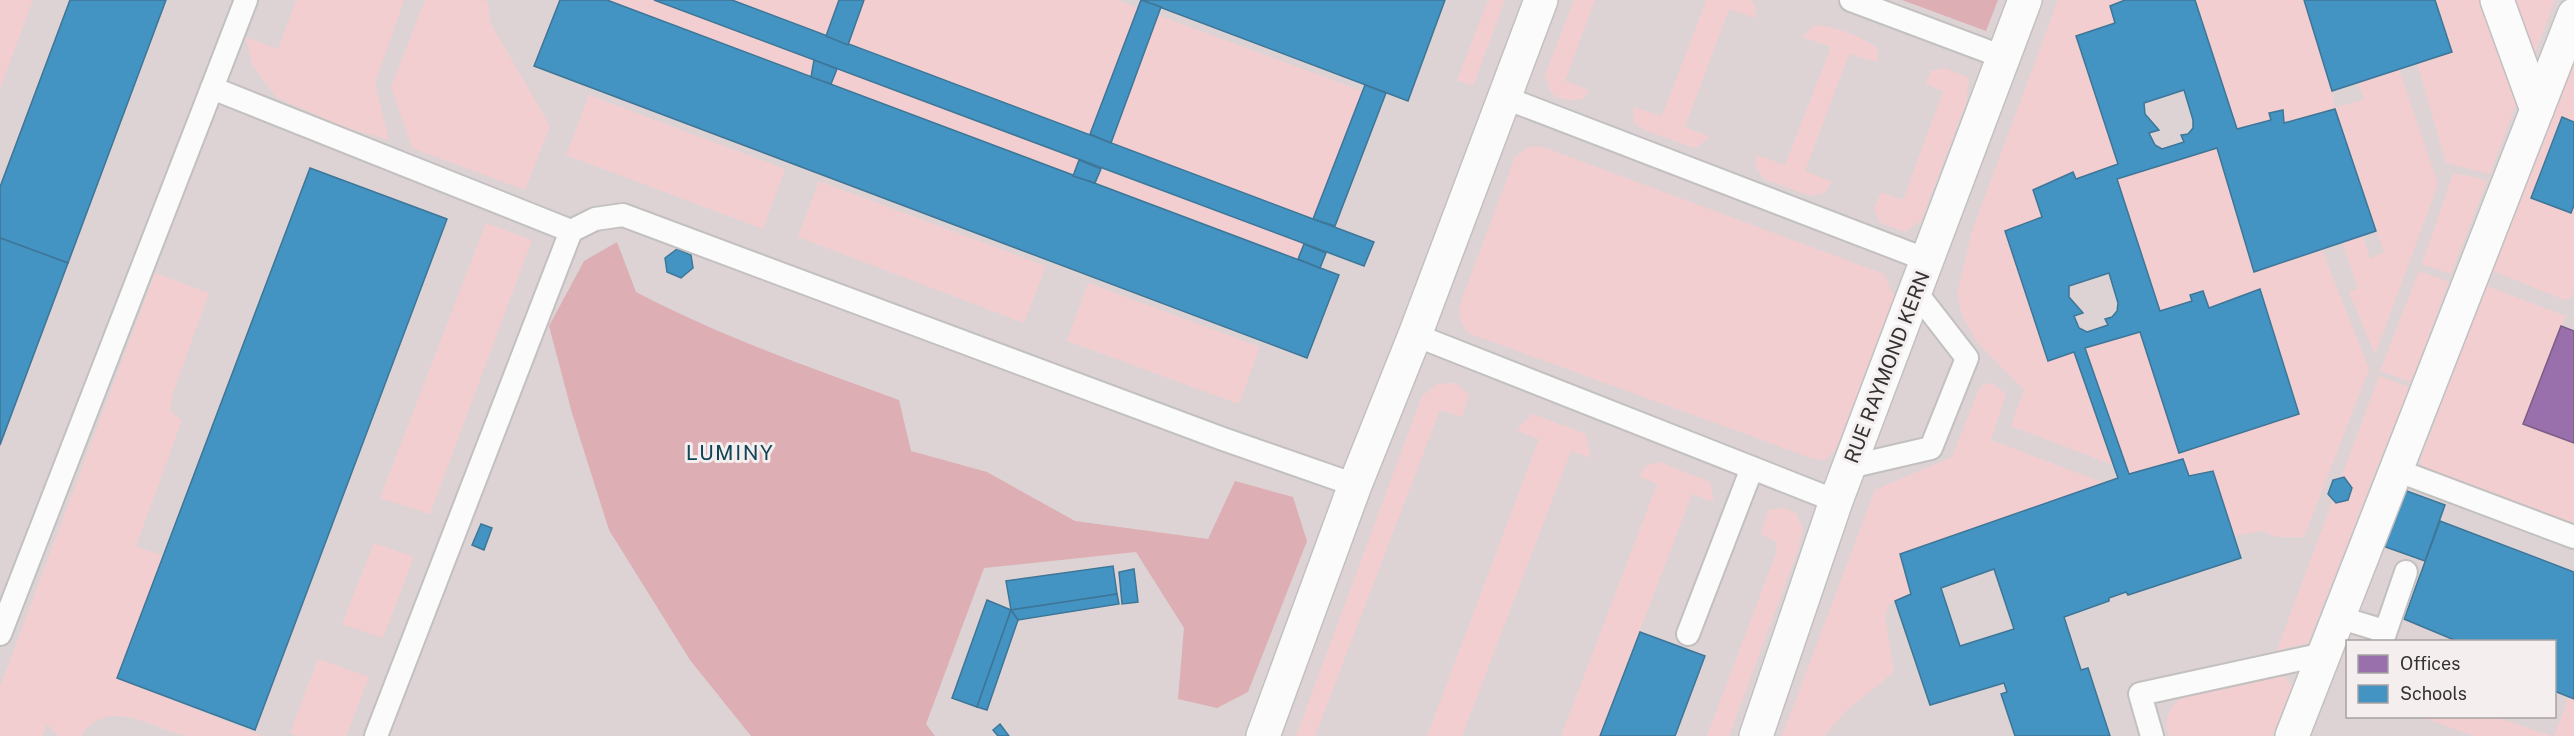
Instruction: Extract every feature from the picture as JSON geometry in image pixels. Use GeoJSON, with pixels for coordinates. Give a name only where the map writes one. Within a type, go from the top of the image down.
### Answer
{"type":"FeatureCollection","features":[{"type":"Feature","properties":{"kind":"street"},"geometry":{"type":"LineString","coordinates":[[1263,736],[1355,485],[1415,335],[1541,0]]}},
{"type":"Feature","properties":{"kind":"street","name":"RUE RAYMOND KERN"},"geometry":{"type":"LineString","coordinates":[[1756,736],[1836,501],[2025,0]]}},
{"type":"Feature","properties":{"kind":"street"},"geometry":{"type":"LineString","coordinates":[[2497,0],[2537,110]]}},
{"type":"Feature","properties":{"kind":"street"},"geometry":{"type":"LineString","coordinates":[[2292,736],[2574,15]]}},
{"type":"Feature","properties":{"kind":"lane"},"geometry":{"type":"LineString","coordinates":[[0,633],[246,0]]}},
{"type":"Feature","properties":{"kind":"lane"},"geometry":{"type":"LineString","coordinates":[[1851,0],[2003,57]]}},
{"type":"Feature","properties":{"kind":"lane"},"geometry":{"type":"LineString","coordinates":[[212,88],[571,231]]}},
{"type":"Feature","properties":{"kind":"lane"},"geometry":{"type":"LineString","coordinates":[[1503,97],[1927,260]]}},
{"type":"Feature","properties":{"kind":"lane"},"geometry":{"type":"LineString","coordinates":[[376,736],[571,231],[595,219],[623,215],[1224,440],[1355,485]]}},
{"type":"Feature","properties":{"kind":"lane"},"geometry":{"type":"LineString","coordinates":[[1849,467],[1931,448],[1967,358],[1915,291]]}},
{"type":"Feature","properties":{"kind":"lane"},"geometry":{"type":"LineString","coordinates":[[1415,335],[1836,501]]}},
{"type":"Feature","properties":{"kind":"lane"},"geometry":{"type":"LineString","coordinates":[[1688,634],[1752,468]]}},
{"type":"Feature","properties":{"kind":"lane"},"geometry":{"type":"LineString","coordinates":[[2396,470],[2574,537]]}},
{"type":"Feature","properties":{"kind":"lane"},"geometry":{"type":"LineString","coordinates":[[2338,617],[2383,637],[2406,572]]}},
{"type":"Feature","properties":{"kind":"lane"},"geometry":{"type":"LineString","coordinates":[[2152,736],[2140,694],[2324,654]]}},
{"type":"Feature","properties":{"kind":"shaded area"},"geometry":{"type":"Polygon","coordinates":[[[0,0],[2574,0],[2574,736],[0,736],[0,0]]]}},
{"type":"Feature","properties":{"kind":"shaded area"},"geometry":{"type":"Polygon","coordinates":[[[0,0],[33,0],[0,89],[0,0]]]}},
{"type":"Feature","properties":{"kind":"shaded area"},"geometry":{"type":"Polygon","coordinates":[[[296,0],[404,0],[375,83],[389,140],[341,126],[276,97],[252,64],[245,37],[278,49],[296,0]]]}},
{"type":"Feature","properties":{"kind":"shaded area"},"geometry":{"type":"Polygon","coordinates":[[[425,0],[482,0],[488,2],[490,22],[550,126],[525,190],[412,148],[391,87],[425,0]]]}},
{"type":"Feature","properties":{"kind":"shaded area"},"geometry":{"type":"Polygon","coordinates":[[[607,0],[654,0],[814,60],[811,77],[607,0]]]}},
{"type":"Feature","properties":{"kind":"shaded area"},"geometry":{"type":"Polygon","coordinates":[[[732,0],[839,0],[826,36],[732,0]]]}},
{"type":"Feature","properties":{"kind":"shaded area"},"geometry":{"type":"Polygon","coordinates":[[[864,0],[1117,0],[1138,8],[1090,134],[848,45],[864,0]]]}},
{"type":"Feature","properties":{"kind":"shaded area"},"geometry":{"type":"Polygon","coordinates":[[[1488,0],[1505,0],[1473,86],[1457,80],[1488,0]]]}},
{"type":"Feature","properties":{"kind":"shaded area"},"geometry":{"type":"Polygon","coordinates":[[[1574,0],[1595,0],[1565,81],[1589,90],[1583,99],[1568,100],[1556,97],[1550,91],[1545,75],[1574,0]]]}},
{"type":"Feature","properties":{"kind":"shaded area"},"geometry":{"type":"Polygon","coordinates":[[[1704,0],[1751,0],[1755,4],[1756,18],[1729,9],[1685,127],[1710,137],[1695,148],[1644,130],[1634,123],[1633,107],[1662,116],[1706,1],[1704,0]]]}},
{"type":"Feature","properties":{"kind":"shaded area"},"geometry":{"type":"Polygon","coordinates":[[[1902,0],[1998,0],[1986,31],[1902,0]]]}},
{"type":"Feature","properties":{"kind":"shaded area"},"geometry":{"type":"Polygon","coordinates":[[[2058,0],[2125,0],[2110,6],[2115,23],[2076,37],[2118,164],[2076,179],[2073,172],[2033,189],[2042,217],[2005,231],[2048,361],[2074,352],[2113,465],[2011,426],[2024,390],[1976,341],[1962,315],[1957,294],[1972,231],[2058,0]]]}},
{"type":"Feature","properties":{"kind":"shaded area"},"geometry":{"type":"Polygon","coordinates":[[[2195,0],[2304,0],[2332,91],[2335,108],[2364,99],[2358,83],[2399,69],[2438,184],[2375,355],[2349,292],[2358,289],[2343,243],[2363,236],[2370,259],[2384,252],[2335,109],[2284,123],[2282,110],[2276,111],[2271,120],[2237,129],[2195,0]]]}},
{"type":"Feature","properties":{"kind":"shaded area"},"geometry":{"type":"Polygon","coordinates":[[[2435,0],[2555,0],[2490,174],[2446,163],[2417,63],[2452,52],[2435,0]]]}},
{"type":"Feature","properties":{"kind":"shaded area"},"geometry":{"type":"Polygon","coordinates":[[[1158,15],[1362,91],[1313,219],[1111,143],[1158,15]]]}},
{"type":"Feature","properties":{"kind":"shaded area"},"geometry":{"type":"Polygon","coordinates":[[[1814,25],[1847,32],[1878,48],[1877,62],[1849,54],[1805,171],[1832,182],[1824,193],[1811,196],[1764,179],[1755,166],[1757,155],[1785,165],[1831,47],[1802,37],[1814,25]]]}},
{"type":"Feature","properties":{"kind":"shaded area"},"geometry":{"type":"Polygon","coordinates":[[[2574,62],[2574,122],[2563,118],[2531,198],[2571,213],[2574,205],[2574,291],[2572,297],[2565,300],[2493,271],[2574,62]]]}},
{"type":"Feature","properties":{"kind":"shaded area"},"geometry":{"type":"Polygon","coordinates":[[[1945,68],[1969,78],[1966,103],[1921,221],[1905,232],[1880,223],[1874,209],[1881,192],[1903,200],[1943,91],[1925,84],[1931,71],[1945,68]]]}},
{"type":"Feature","properties":{"kind":"shaded area"},"geometry":{"type":"Polygon","coordinates":[[[837,69],[1079,160],[1073,176],[832,84],[837,69]]]}},
{"type":"Feature","properties":{"kind":"shaded area"},"geometry":{"type":"Polygon","coordinates":[[[589,95],[785,169],[763,229],[566,155],[589,95]]]}},
{"type":"Feature","properties":{"kind":"shaded area"},"geometry":{"type":"Polygon","coordinates":[[[1528,147],[1543,147],[1884,274],[1894,296],[1836,449],[1825,460],[1814,459],[1468,333],[1461,322],[1459,307],[1515,157],[1528,147]]]}},
{"type":"Feature","properties":{"kind":"shaded area"},"geometry":{"type":"Polygon","coordinates":[[[2217,148],[2254,272],[2322,250],[2369,369],[2304,537],[2277,537],[2262,531],[2233,536],[2213,471],[2189,476],[2183,459],[2129,474],[2085,348],[2140,332],[2179,453],[2299,413],[2260,289],[2209,308],[2203,292],[2190,295],[2192,301],[2160,311],[2117,179],[2217,148]]]}},
{"type":"Feature","properties":{"kind":"shaded area"},"geometry":{"type":"Polygon","coordinates":[[[1101,169],[1304,244],[1298,259],[1095,183],[1101,169]]]}},
{"type":"Feature","properties":{"kind":"shaded area"},"geometry":{"type":"Polygon","coordinates":[[[2453,174],[2487,181],[2451,274],[2422,264],[2453,174]]]}},
{"type":"Feature","properties":{"kind":"shaded area"},"geometry":{"type":"Polygon","coordinates":[[[819,181],[1046,266],[1024,323],[798,237],[819,181]]]}},
{"type":"Feature","properties":{"kind":"shaded area"},"geometry":{"type":"Polygon","coordinates":[[[486,223],[532,240],[430,514],[380,498],[486,223]]]}},
{"type":"Feature","properties":{"kind":"shaded area"},"geometry":{"type":"Polygon","coordinates":[[[617,242],[636,292],[733,337],[899,400],[911,451],[987,472],[1075,521],[1208,539],[1235,481],[1293,497],[1307,541],[1248,692],[1217,708],[1178,699],[1184,628],[1136,552],[984,568],[926,724],[935,736],[751,736],[690,660],[609,530],[572,413],[549,326],[584,261],[617,242]]]}},
{"type":"Feature","properties":{"kind":"shaded area"},"geometry":{"type":"Polygon","coordinates":[[[2419,271],[2449,282],[2411,382],[2380,371],[2419,271]]]}},
{"type":"Feature","properties":{"kind":"shaded area"},"geometry":{"type":"Polygon","coordinates":[[[155,273],[209,293],[173,393],[170,411],[182,420],[136,546],[163,556],[117,678],[263,736],[188,736],[132,718],[118,716],[104,717],[92,724],[81,736],[58,736],[47,724],[42,736],[0,736],[0,687],[155,273]]]}},
{"type":"Feature","properties":{"kind":"shaded area"},"geometry":{"type":"Polygon","coordinates":[[[1088,283],[1260,347],[1239,404],[1067,341],[1088,283]]]}},
{"type":"Feature","properties":{"kind":"shaded area"},"geometry":{"type":"Polygon","coordinates":[[[2487,286],[2566,316],[2523,424],[2574,443],[2574,524],[2422,466],[2420,460],[2487,286]]]}},
{"type":"Feature","properties":{"kind":"shaded area"},"geometry":{"type":"Polygon","coordinates":[[[2379,376],[2409,387],[2308,643],[2277,650],[2379,376]]]}},
{"type":"Feature","properties":{"kind":"shaded area"},"geometry":{"type":"Polygon","coordinates":[[[1456,383],[1469,395],[1462,417],[1440,410],[1315,736],[1296,736],[1422,396],[1437,384],[1456,383]]]}},
{"type":"Feature","properties":{"kind":"shaded area"},"geometry":{"type":"Polygon","coordinates":[[[1992,383],[2006,394],[1991,440],[2104,483],[1889,605],[1885,615],[1894,672],[1847,710],[1824,736],[1782,736],[1875,490],[1952,457],[1978,391],[1984,384],[1992,383]]]}},
{"type":"Feature","properties":{"kind":"shaded area"},"geometry":{"type":"Polygon","coordinates":[[[1533,414],[1586,434],[1591,458],[1571,451],[1462,736],[1427,736],[1539,439],[1516,430],[1533,414]]]}},
{"type":"Feature","properties":{"kind":"shaded area"},"geometry":{"type":"Polygon","coordinates":[[[1659,462],[1710,482],[1714,502],[1692,494],[1600,736],[1561,736],[1657,484],[1639,476],[1646,466],[1659,462]]]}},
{"type":"Feature","properties":{"kind":"shaded area"},"geometry":{"type":"Polygon","coordinates":[[[1784,508],[1796,513],[1803,528],[1798,550],[1729,736],[1707,736],[1776,553],[1777,542],[1761,534],[1768,510],[1784,508]]]}},
{"type":"Feature","properties":{"kind":"shaded area"},"geometry":{"type":"Polygon","coordinates":[[[374,543],[414,557],[383,638],[342,624],[374,543]]]}},
{"type":"Feature","properties":{"kind":"shaded area"},"geometry":{"type":"Polygon","coordinates":[[[318,659],[369,677],[346,736],[297,736],[290,733],[318,659]]]}},
{"type":"Feature","properties":{"kind":"shaded area"},"geometry":{"type":"Polygon","coordinates":[[[2284,676],[2292,686],[2272,736],[2169,736],[2167,722],[2170,710],[2190,691],[2284,676]]]}},
{"type":"Feature","properties":{"kind":"shaded area"},"geometry":{"type":"Polygon","coordinates":[[[2569,697],[2574,699],[2574,736],[2554,736],[2569,697]]]}},
{"type":"Feature","properties":{"kind":"shaded area"},"geometry":{"type":"Polygon","coordinates":[[[2425,718],[2499,718],[2551,736],[2474,736],[2425,718]]]}},
{"type":"Feature","properties":{"kind":"building: Offices"},"geometry":{"type":"Polygon","coordinates":[[[2561,326],[2574,331],[2574,443],[2523,424],[2561,326]]]}},
{"type":"Feature","properties":{"kind":"building: Schools"},"geometry":{"type":"Polygon","coordinates":[[[70,0],[166,0],[68,263],[0,238],[0,187],[70,0]]]}},
{"type":"Feature","properties":{"kind":"building: Schools"},"geometry":{"type":"Polygon","coordinates":[[[560,0],[607,0],[1339,275],[1307,358],[534,66],[560,0]]]}},
{"type":"Feature","properties":{"kind":"building: Schools"},"geometry":{"type":"Polygon","coordinates":[[[654,0],[732,0],[1374,242],[1364,266],[654,0]]]}},
{"type":"Feature","properties":{"kind":"building: Schools"},"geometry":{"type":"Polygon","coordinates":[[[839,0],[864,0],[848,45],[826,36],[839,0]]]}},
{"type":"Feature","properties":{"kind":"building: Schools"},"geometry":{"type":"Polygon","coordinates":[[[1141,0],[1445,0],[1408,101],[1141,0]]]}},
{"type":"Feature","properties":{"kind":"building: Schools"},"geometry":{"type":"Polygon","coordinates":[[[1141,0],[1161,7],[1111,143],[1090,134],[1141,0]]]}},
{"type":"Feature","properties":{"kind":"building: Schools"},"geometry":{"type":"Polygon","coordinates":[[[2125,0],[2195,0],[2237,129],[2271,120],[2269,113],[2283,110],[2284,123],[2335,109],[2376,231],[2254,272],[2217,148],[2117,179],[2160,311],[2192,301],[2190,295],[2203,291],[2209,308],[2260,289],[2299,414],[2179,453],[2140,332],[2085,348],[2129,474],[2183,459],[2189,476],[2213,471],[2241,558],[2128,595],[2126,592],[2109,598],[2109,601],[2064,617],[2081,670],[2088,668],[2110,736],[2015,736],[2001,694],[2007,692],[2004,683],[1930,705],[1895,601],[1911,594],[1900,554],[2118,478],[2074,352],[2048,361],[2005,231],[2042,217],[2033,190],[2073,172],[2076,179],[2118,164],[2076,36],[2115,23],[2110,6],[2125,0]],[[2184,90],[2144,103],[2145,114],[2159,130],[2149,133],[2155,145],[2162,149],[2184,142],[2181,135],[2188,134],[2193,128],[2193,120],[2184,90]],[[2109,273],[2069,286],[2069,297],[2083,313],[2074,316],[2079,328],[2087,332],[2108,325],[2105,319],[2112,317],[2117,311],[2118,303],[2109,273]],[[1994,569],[1941,588],[1960,646],[2014,629],[1994,569]]]}},
{"type":"Feature","properties":{"kind":"building: Schools"},"geometry":{"type":"Polygon","coordinates":[[[2304,0],[2435,0],[2452,52],[2332,91],[2304,0]]]}},
{"type":"Feature","properties":{"kind":"building: Schools"},"geometry":{"type":"Polygon","coordinates":[[[814,60],[837,69],[831,84],[811,77],[814,60]]]}},
{"type":"Feature","properties":{"kind":"building: Schools"},"geometry":{"type":"Polygon","coordinates":[[[1365,85],[1386,93],[1335,226],[1313,219],[1365,85]]]}},
{"type":"Feature","properties":{"kind":"building: Schools"},"geometry":{"type":"Polygon","coordinates":[[[2562,117],[2574,122],[2574,205],[2571,213],[2531,198],[2562,117]]]}},
{"type":"Feature","properties":{"kind":"building: Schools"},"geometry":{"type":"Polygon","coordinates":[[[1079,160],[1101,169],[1095,183],[1073,176],[1079,160]]]}},
{"type":"Feature","properties":{"kind":"building: Schools"},"geometry":{"type":"Polygon","coordinates":[[[310,168],[447,219],[255,730],[117,678],[310,168]]]}},
{"type":"Feature","properties":{"kind":"building: Schools"},"geometry":{"type":"Polygon","coordinates":[[[0,238],[68,263],[0,445],[0,238]]]}},
{"type":"Feature","properties":{"kind":"building: Schools"},"geometry":{"type":"Polygon","coordinates":[[[1304,244],[1326,253],[1320,268],[1298,259],[1304,244]]]}},
{"type":"Feature","properties":{"kind":"building: Schools"},"geometry":{"type":"Polygon","coordinates":[[[677,249],[691,255],[693,268],[681,278],[667,272],[665,258],[677,249]]]}},
{"type":"Feature","properties":{"kind":"building: Schools"},"geometry":{"type":"Polygon","coordinates":[[[2344,477],[2352,488],[2348,500],[2336,503],[2328,494],[2333,480],[2344,477]]]}},
{"type":"Feature","properties":{"kind":"building: Schools"},"geometry":{"type":"Polygon","coordinates":[[[2404,490],[2445,505],[2425,561],[2383,546],[2404,490]]]}},
{"type":"Feature","properties":{"kind":"building: Schools"},"geometry":{"type":"Polygon","coordinates":[[[2440,521],[2574,572],[2574,699],[2556,692],[2556,640],[2454,640],[2404,619],[2440,521]]]}},
{"type":"Feature","properties":{"kind":"building: Schools"},"geometry":{"type":"Polygon","coordinates":[[[481,524],[492,528],[484,550],[472,545],[481,524]]]}},
{"type":"Feature","properties":{"kind":"building: Schools"},"geometry":{"type":"Polygon","coordinates":[[[1113,566],[1117,594],[1011,610],[1006,581],[1113,566]]]}},
{"type":"Feature","properties":{"kind":"building: Schools"},"geometry":{"type":"Polygon","coordinates":[[[1134,569],[1138,602],[1122,604],[1119,572],[1134,569]]]}},
{"type":"Feature","properties":{"kind":"building: Schools"},"geometry":{"type":"Polygon","coordinates":[[[1117,594],[1119,604],[1018,620],[1011,610],[1117,594]]]}},
{"type":"Feature","properties":{"kind":"building: Schools"},"geometry":{"type":"Polygon","coordinates":[[[987,600],[1011,610],[977,707],[952,698],[987,600]]]}},
{"type":"Feature","properties":{"kind":"building: Schools"},"geometry":{"type":"Polygon","coordinates":[[[1011,610],[1018,620],[987,710],[977,707],[1011,610]]]}},
{"type":"Feature","properties":{"kind":"building: Schools"},"geometry":{"type":"Polygon","coordinates":[[[1640,632],[1705,656],[1675,736],[1600,736],[1640,632]]]}},
{"type":"Feature","properties":{"kind":"building: Schools"},"geometry":{"type":"Polygon","coordinates":[[[1000,724],[1009,736],[998,736],[993,730],[1000,724]]]}},
{"type":"Feature","properties":{"kind":"district","name":"LUMINY"},"geometry":{"type":"Point","coordinates":[730,453]}}]}
